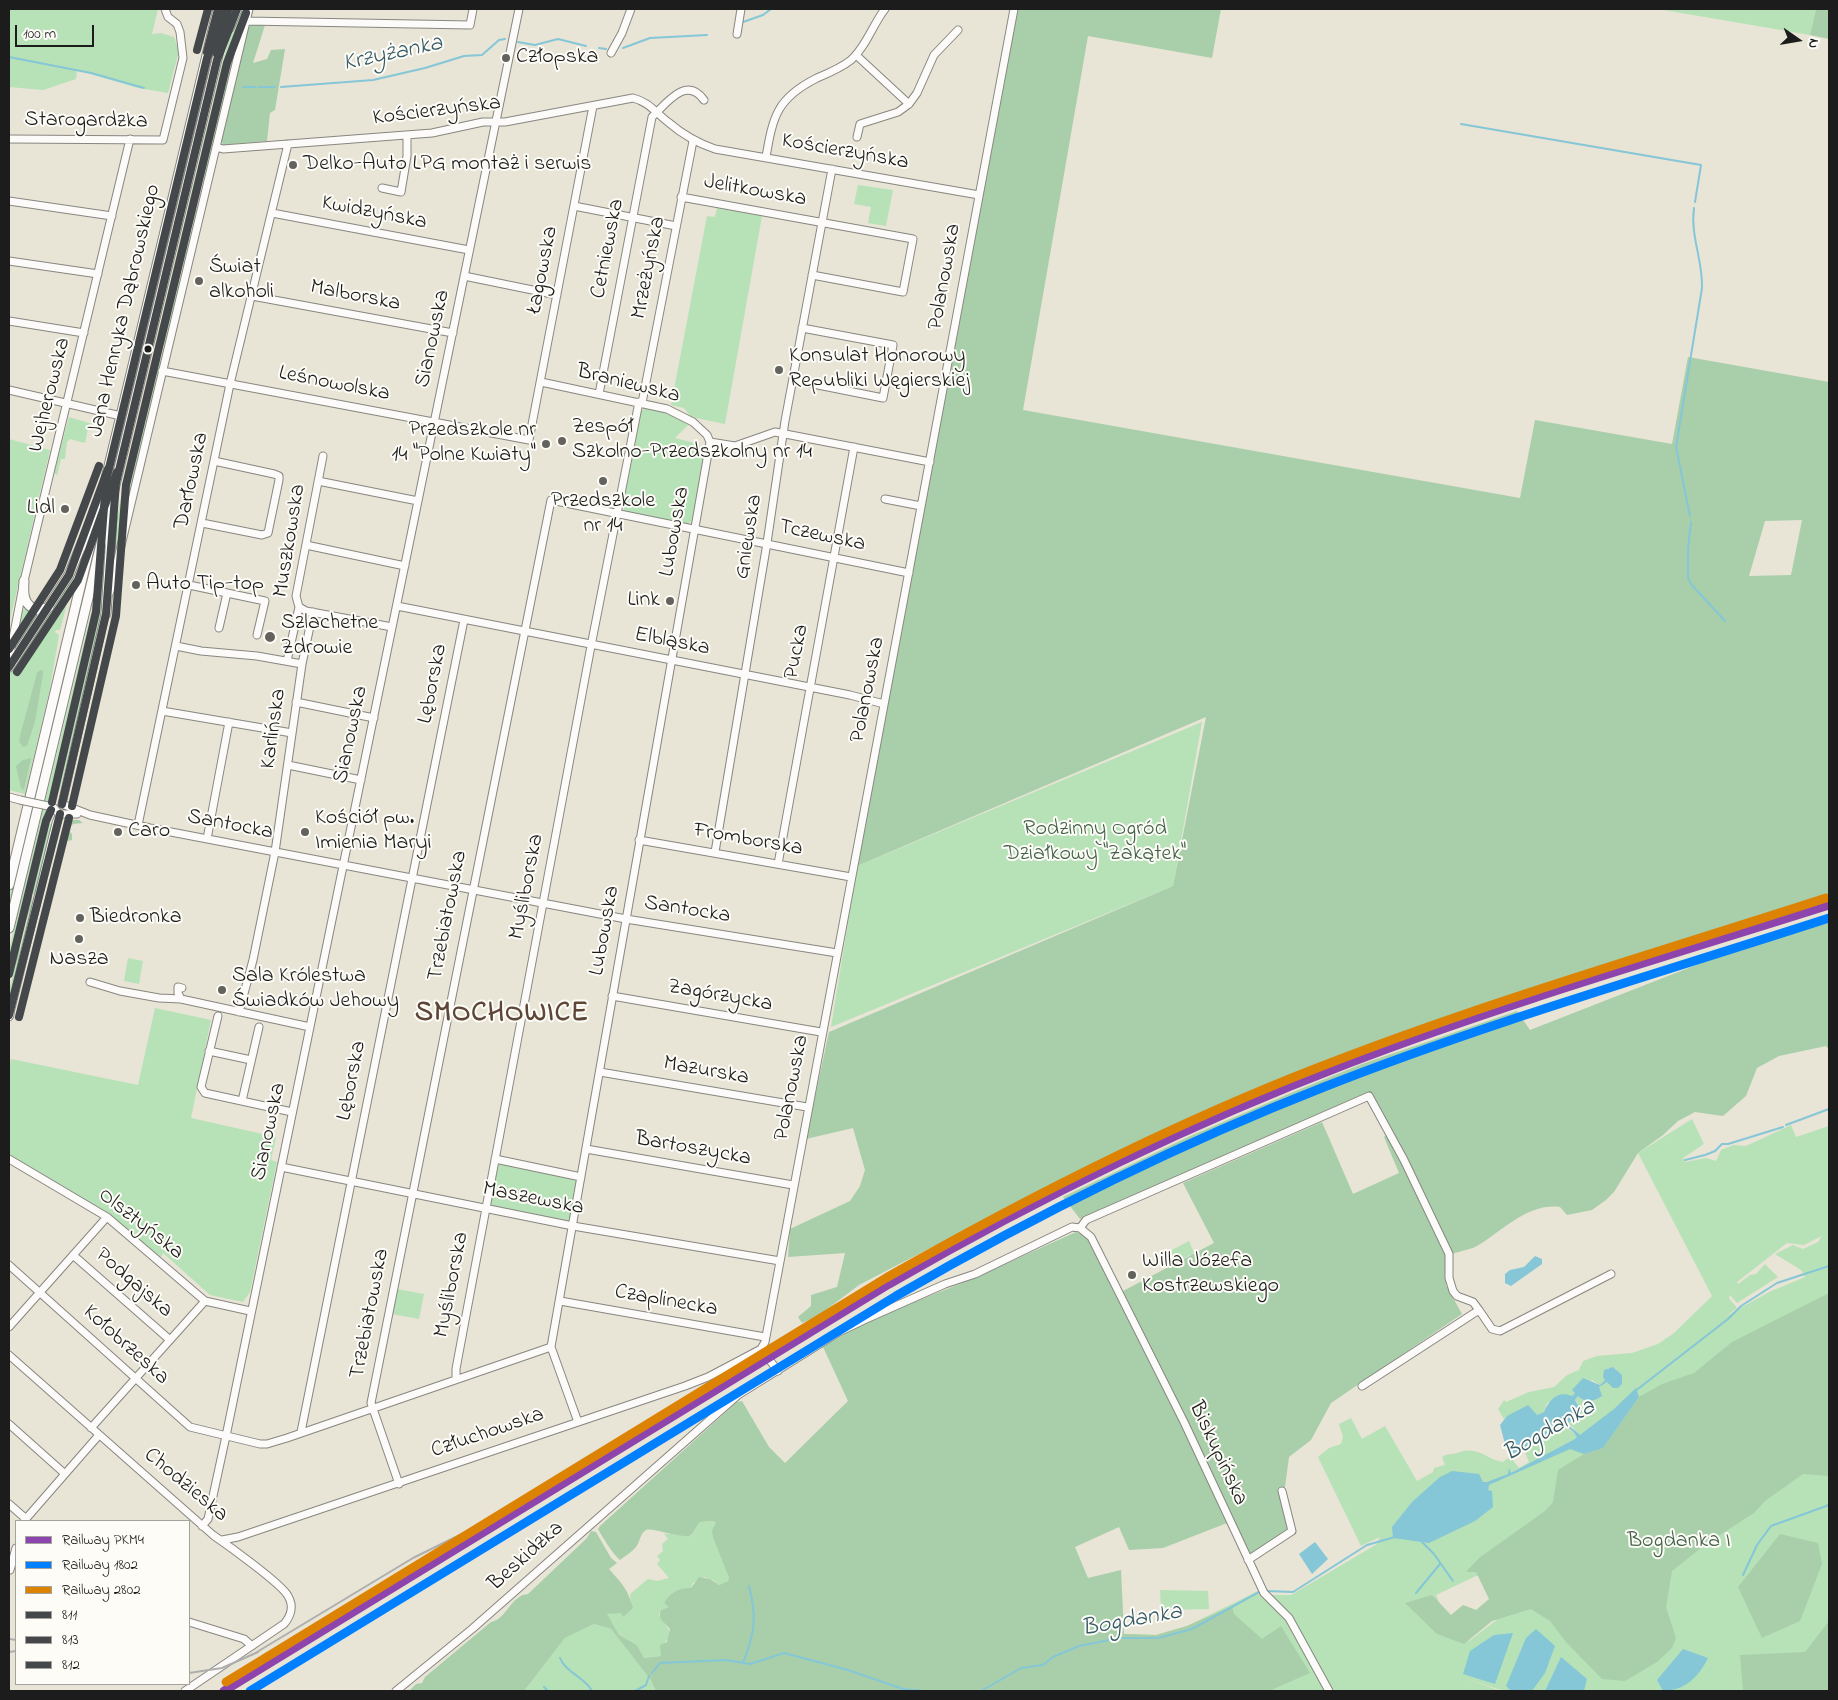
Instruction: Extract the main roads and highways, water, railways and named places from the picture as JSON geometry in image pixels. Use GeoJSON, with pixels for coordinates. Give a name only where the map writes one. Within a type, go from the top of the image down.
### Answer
{"type":"FeatureCollection","features":[{"type":"Feature","properties":{"kind":"main road","name":"Jana Henryka Dąbrowskiego"},"geometry":{"type":"LineString","coordinates":[[9,886],[218,9]]}},
{"type":"Feature","properties":{"kind":"main road","name":"Jana Henryka Dąbrowskiego"},"geometry":{"type":"LineString","coordinates":[[9,928],[229,9]]}},
{"type":"Feature","properties":{"kind":"main road"},"geometry":{"type":"LineString","coordinates":[[216,60],[237,9]]}},
{"type":"Feature","properties":{"kind":"main road"},"geometry":{"type":"LineString","coordinates":[[9,667],[49,607],[76,558],[105,481]]}},
{"type":"Feature","properties":{"kind":"main road"},"geometry":{"type":"LineString","coordinates":[[106,614],[116,483]]}},
{"type":"Feature","properties":{"kind":"main road"},"geometry":{"type":"LineString","coordinates":[[24,581],[24,597],[28,606],[38,610],[49,607]]}},
{"type":"Feature","properties":{"kind":"water"},"geometry":{"type":"Polygon","coordinates":[[[1535,1256],[1542,1259],[1542,1264],[1511,1286],[1505,1283],[1505,1274],[1510,1270],[1524,1267],[1535,1256]]]}},
{"type":"Feature","properties":{"kind":"water"},"geometry":{"type":"Polygon","coordinates":[[[1613,1367],[1622,1375],[1622,1384],[1618,1388],[1613,1388],[1607,1382],[1599,1387],[1602,1396],[1592,1401],[1584,1400],[1578,1396],[1575,1400],[1582,1412],[1567,1424],[1580,1435],[1614,1409],[1636,1388],[1639,1397],[1603,1448],[1584,1454],[1570,1449],[1489,1485],[1488,1490],[1492,1491],[1493,1507],[1475,1521],[1429,1543],[1393,1538],[1392,1527],[1412,1502],[1440,1477],[1452,1471],[1479,1474],[1483,1482],[1487,1482],[1508,1474],[1509,1468],[1511,1473],[1575,1439],[1577,1437],[1574,1433],[1566,1427],[1558,1425],[1549,1426],[1544,1428],[1544,1431],[1548,1432],[1545,1438],[1539,1438],[1534,1441],[1527,1451],[1513,1455],[1505,1444],[1500,1425],[1507,1416],[1528,1405],[1537,1415],[1544,1412],[1551,1400],[1558,1395],[1567,1394],[1572,1396],[1575,1393],[1572,1390],[1583,1378],[1600,1385],[1605,1380],[1603,1377],[1604,1370],[1613,1367]]]}},
{"type":"Feature","properties":{"kind":"water"},"geometry":{"type":"Polygon","coordinates":[[[1315,1542],[1328,1559],[1312,1574],[1299,1554],[1315,1542]]]}},
{"type":"Feature","properties":{"kind":"water"},"geometry":{"type":"Polygon","coordinates":[[[1536,1629],[1555,1646],[1545,1673],[1532,1691],[1511,1691],[1506,1686],[1526,1638],[1536,1629]]]}},
{"type":"Feature","properties":{"kind":"water"},"geometry":{"type":"Polygon","coordinates":[[[1513,1633],[1495,1684],[1463,1674],[1470,1651],[1494,1635],[1513,1633]]]}},
{"type":"Feature","properties":{"kind":"water"},"geometry":{"type":"Polygon","coordinates":[[[1683,1649],[1708,1658],[1690,1682],[1678,1689],[1663,1691],[1657,1680],[1683,1649]]]}},
{"type":"Feature","properties":{"kind":"water"},"geometry":{"type":"Polygon","coordinates":[[[1561,1657],[1587,1679],[1584,1691],[1545,1691],[1561,1657]]]}},
{"type":"Feature","properties":{"kind":"waterway","name":"Krzyżanka"},"geometry":{"type":"LineString","coordinates":[[743,22],[763,15],[771,9]]}},
{"type":"Feature","properties":{"kind":"waterway","name":"Krzyżanka"},"geometry":{"type":"LineString","coordinates":[[623,48],[650,38],[707,35]]}},
{"type":"Feature","properties":{"kind":"waterway","name":"Krzyżanka"},"geometry":{"type":"LineString","coordinates":[[281,87],[373,80],[425,68],[464,56],[482,55],[499,40],[505,39]]}},
{"type":"Feature","properties":{"kind":"waterway","name":"Krzyżanka"},"geometry":{"type":"LineString","coordinates":[[518,42],[535,45],[558,39],[586,46]]}},
{"type":"Feature","properties":{"kind":"waterway","name":"Krzyżanka"},"geometry":{"type":"LineString","coordinates":[[599,48],[606,49]]}},
{"type":"Feature","properties":{"kind":"waterway","name":"Krzyżanka"},"geometry":{"type":"LineString","coordinates":[[9,57],[91,73],[144,88]]}},
{"type":"Feature","properties":{"kind":"waterway","name":"Krzyżanka"},"geometry":{"type":"LineString","coordinates":[[243,87],[255,87]]}},
{"type":"Feature","properties":{"kind":"waterway","name":"Krzyżanka"},"geometry":{"type":"LineString","coordinates":[[258,87],[275,87]]}},
{"type":"Feature","properties":{"kind":"waterway"},"geometry":{"type":"LineString","coordinates":[[1461,124],[1701,165],[1695,202]]}},
{"type":"Feature","properties":{"kind":"waterway"},"geometry":{"type":"LineString","coordinates":[[1690,516],[1676,447],[1702,288],[1701,268],[1695,238],[1694,208]]}},
{"type":"Feature","properties":{"kind":"waterway"},"geometry":{"type":"LineString","coordinates":[[1691,522],[1688,549],[1688,578],[1691,584],[1725,621]]}},
{"type":"Feature","properties":{"kind":"waterway"},"geometry":{"type":"LineString","coordinates":[[1786,1125],[1829,1109]]}},
{"type":"Feature","properties":{"kind":"waterway"},"geometry":{"type":"LineString","coordinates":[[1685,1160],[1715,1151],[1722,1144],[1728,1144],[1783,1127]]}},
{"type":"Feature","properties":{"kind":"waterway","name":"Bogdanka"},"geometry":{"type":"LineString","coordinates":[[1634,1392],[1728,1319],[1741,1306],[1777,1283],[1829,1266]]}},
{"type":"Feature","properties":{"kind":"waterway"},"geometry":{"type":"LineString","coordinates":[[1743,1575],[1757,1545],[1771,1526],[1829,1505]]}},
{"type":"Feature","properties":{"kind":"waterway","name":"Bogdanka"},"geometry":{"type":"LineString","coordinates":[[1267,1591],[1293,1592],[1367,1545],[1395,1537]]}},
{"type":"Feature","properties":{"kind":"waterway"},"geometry":{"type":"LineString","coordinates":[[1422,1542],[1434,1554],[1453,1581]]}},
{"type":"Feature","properties":{"kind":"waterway"},"geometry":{"type":"LineString","coordinates":[[1416,1593],[1440,1564]]}},
{"type":"Feature","properties":{"kind":"waterway"},"geometry":{"type":"LineString","coordinates":[[743,1663],[754,1625],[749,1586]]}},
{"type":"Feature","properties":{"kind":"waterway","name":"Bogdanka"},"geometry":{"type":"LineString","coordinates":[[981,1691],[1021,1668],[1043,1665],[1053,1657],[1079,1646],[1119,1638],[1158,1638],[1192,1629],[1259,1592]]}},
{"type":"Feature","properties":{"kind":"waterway","name":"Bogdanka"},"geometry":{"type":"LineString","coordinates":[[652,1673],[660,1663],[726,1660],[750,1664],[784,1653],[848,1670],[903,1689],[925,1691]]}},
{"type":"Feature","properties":{"kind":"waterway"},"geometry":{"type":"LineString","coordinates":[[560,1658],[567,1668],[585,1682],[592,1691]]}},
{"type":"Feature","properties":{"kind":"waterway","name":"Bogdanka"},"geometry":{"type":"LineString","coordinates":[[635,1691],[646,1685],[649,1676]]}},
{"type":"Feature","properties":{"kind":"waterway"},"geometry":{"type":"LineString","coordinates":[[544,1687],[548,1691]]}},
{"type":"Feature","properties":{"kind":"waterway","name":"Bogdanka"},"geometry":{"type":"LineString","coordinates":[[942,1691],[954,1691]]}},
{"type":"Feature","properties":{"kind":"railway"},"geometry":{"type":"LineString","coordinates":[[252,1655],[413,1558],[559,1486]]}},
{"type":"Feature","properties":{"kind":"railway"},"geometry":{"type":"LineString","coordinates":[[10,1639],[15,1640]]}},
{"type":"Feature","properties":{"kind":"railway"},"geometry":{"type":"LineString","coordinates":[[9,1652],[15,1651]]}},
{"type":"Feature","properties":{"kind":"railway"},"geometry":{"type":"LineString","coordinates":[[190,1673],[222,1668],[258,1652]]}},
{"type":"Feature","properties":{"kind":"rail line","name":"2802"},"geometry":{"type":"LineString","coordinates":[[226,1682],[886,1278],[991,1220],[1098,1165],[1261,1090],[1380,1044],[1570,979],[1826,898]]}},
{"type":"Feature","properties":{"kind":"rail line","name":"PKM4"},"geometry":{"type":"LineString","coordinates":[[224,1691],[889,1284],[1000,1222],[1114,1164],[1230,1111],[1408,1041],[1588,981],[1829,905]]}},
{"type":"Feature","properties":{"kind":"rail line","name":"1802"},"geometry":{"type":"LineString","coordinates":[[250,1691],[896,1296],[1000,1238],[1106,1183],[1269,1109],[1386,1063],[1512,1019],[1829,918]]}},
{"type":"Feature","properties":{"kind":"place","name":"Człopska"},"geometry":{"type":"Point","coordinates":[506,58]}},
{"type":"Feature","properties":{"kind":"place","name":"Delko-Auto LPG montaż i serwis"},"geometry":{"type":"Point","coordinates":[293,165]}},
{"type":"Feature","properties":{"kind":"place","name":"Świat alkoholi"},"geometry":{"type":"Point","coordinates":[199,281]}},
{"type":"Feature","properties":{"kind":"place","name":"Konsulat Honorowy Republiki Węgierskiej"},"geometry":{"type":"Point","coordinates":[779,370]}},
{"type":"Feature","properties":{"kind":"place","name":"Zespół Szkolno-Przedszkolny nr 14"},"geometry":{"type":"Point","coordinates":[562,441]}},
{"type":"Feature","properties":{"kind":"place","name":"Przedszkole nr 14 \"Polne Kwiaty\""},"geometry":{"type":"Point","coordinates":[546,444]}},
{"type":"Feature","properties":{"kind":"place","name":"Przedszkole nr 14"},"geometry":{"type":"Point","coordinates":[603,481]}},
{"type":"Feature","properties":{"kind":"place","name":"Lidl"},"geometry":{"type":"Point","coordinates":[65,509]}},
{"type":"Feature","properties":{"kind":"place","name":"Auto Tip-top"},"geometry":{"type":"Point","coordinates":[136,585]}},
{"type":"Feature","properties":{"kind":"place","name":"Link"},"geometry":{"type":"Point","coordinates":[670,601]}},
{"type":"Feature","properties":{"kind":"place","name":"Szlachetne Zdrowie"},"geometry":{"type":"Point","coordinates":[270,637]}},
{"type":"Feature","properties":{"kind":"place","name":"Caro"},"geometry":{"type":"Point","coordinates":[118,832]}},
{"type":"Feature","properties":{"kind":"place","name":"Kościół pw. Imienia Maryi"},"geometry":{"type":"Point","coordinates":[305,832]}},
{"type":"Feature","properties":{"kind":"place","name":"Biedronka"},"geometry":{"type":"Point","coordinates":[80,918]}},
{"type":"Feature","properties":{"kind":"place","name":"Nasza"},"geometry":{"type":"Point","coordinates":[79,939]}},
{"type":"Feature","properties":{"kind":"place","name":"Sala Królestwa Świadków Jehowy"},"geometry":{"type":"Point","coordinates":[222,990]}},
{"type":"Feature","properties":{"kind":"place","name":"Willa Józefa Kostrzewskiego"},"geometry":{"type":"Point","coordinates":[1132,1275]}},
{"type":"Feature","properties":{"kind":"district","name":"SMOCHOWICE"},"geometry":{"type":"Point","coordinates":[502,1015]}},
{"type":"Feature","properties":{"kind":"park label","name":"Rodzinny Ogród Działkowy \"Zakątek\""},"geometry":{"type":"Point","coordinates":[1095,842]}},
{"type":"Feature","properties":{"kind":"park label","name":"Bogdanka I"},"geometry":{"type":"Point","coordinates":[1679,1542]}}]}
